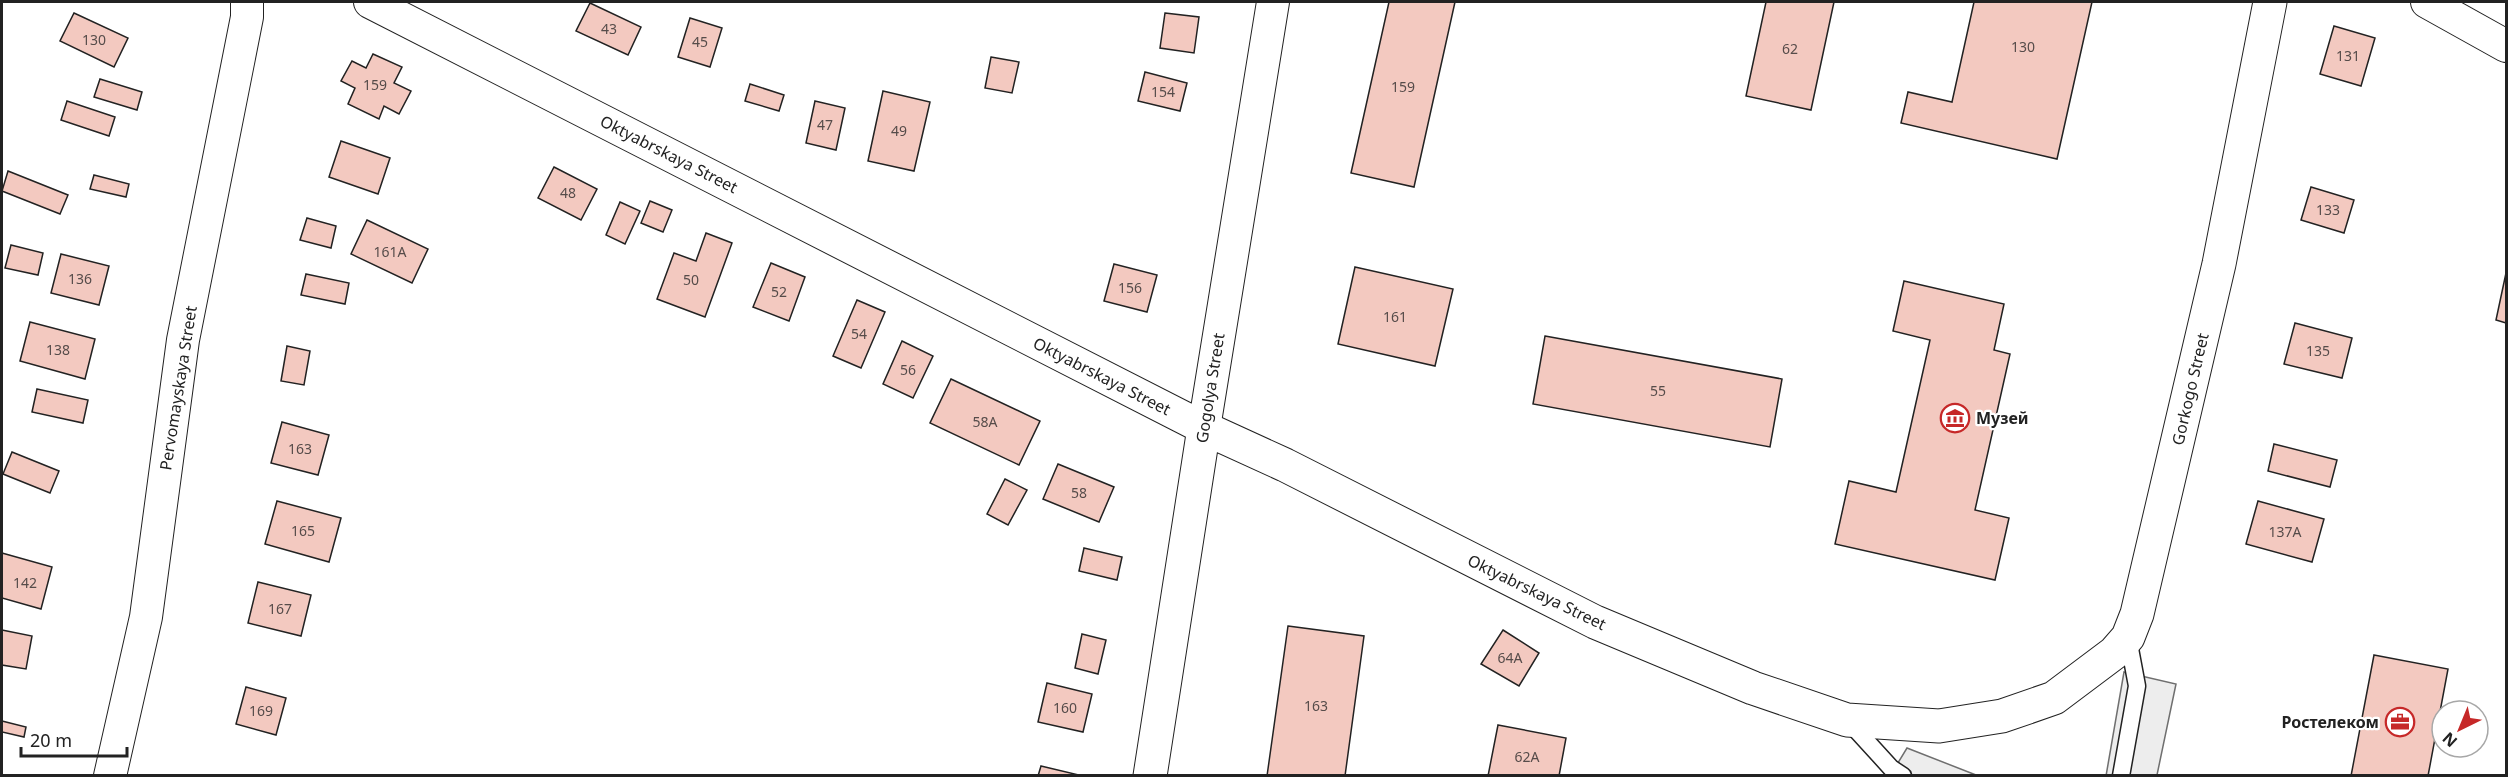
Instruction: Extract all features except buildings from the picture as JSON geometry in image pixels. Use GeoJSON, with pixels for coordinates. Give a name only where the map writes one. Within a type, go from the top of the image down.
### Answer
{"type":"FeatureCollection","features":[{"type":"Feature","properties":{"kind":"street","name":"Pervomayskaya Street"},"geometry":{"type":"LineString","coordinates":[[110,776],[146,617],[183,340],[247,17],[247,2]]}},
{"type":"Feature","properties":{"kind":"street","name":"Oktyabrskaya Street"},"geometry":{"type":"LineString","coordinates":[[370,2],[1204,428],[1286,465],[1595,622],[1753,688],[1847,720],[1939,726],[2002,716],[2054,698],[2092,672],[2128,637]]}},
{"type":"Feature","properties":{"kind":"street","name":"Gogolya Street"},"geometry":{"type":"LineString","coordinates":[[1150,776],[1273,2]]}},
{"type":"Feature","properties":{"kind":"street","name":"Gorkogo Street"},"geometry":{"type":"LineString","coordinates":[[2128,637],[2137,614],[2219,264],[2270,2]]}},
{"type":"Feature","properties":{"kind":"street"},"geometry":{"type":"LineString","coordinates":[[2427,2],[2506,46]]}},
{"type":"Feature","properties":{"kind":"lane"},"geometry":{"type":"LineString","coordinates":[[2121,776],[2137,686],[2128,637]]}},
{"type":"Feature","properties":{"kind":"lane","name":"Oktyabrskaya Street"},"geometry":{"type":"LineString","coordinates":[[1847,720],[1891,768],[1904,776]]}},
{"type":"Feature","properties":{"kind":"shaded area"},"geometry":{"type":"Polygon","coordinates":[[[2124,672],[2176,684],[2157,775],[2106,776],[2124,672]]]}},
{"type":"Feature","properties":{"kind":"shaded area"},"geometry":{"type":"Polygon","coordinates":[[[1907,748],[1976,775],[1890,776],[1907,748]]]}},
{"type":"Feature","properties":{"kind":"place","name":"Музей"},"geometry":{"type":"Point","coordinates":[1955,418]}},
{"type":"Feature","properties":{"kind":"place","name":"Ростелеком"},"geometry":{"type":"Point","coordinates":[2400,722]}}]}
